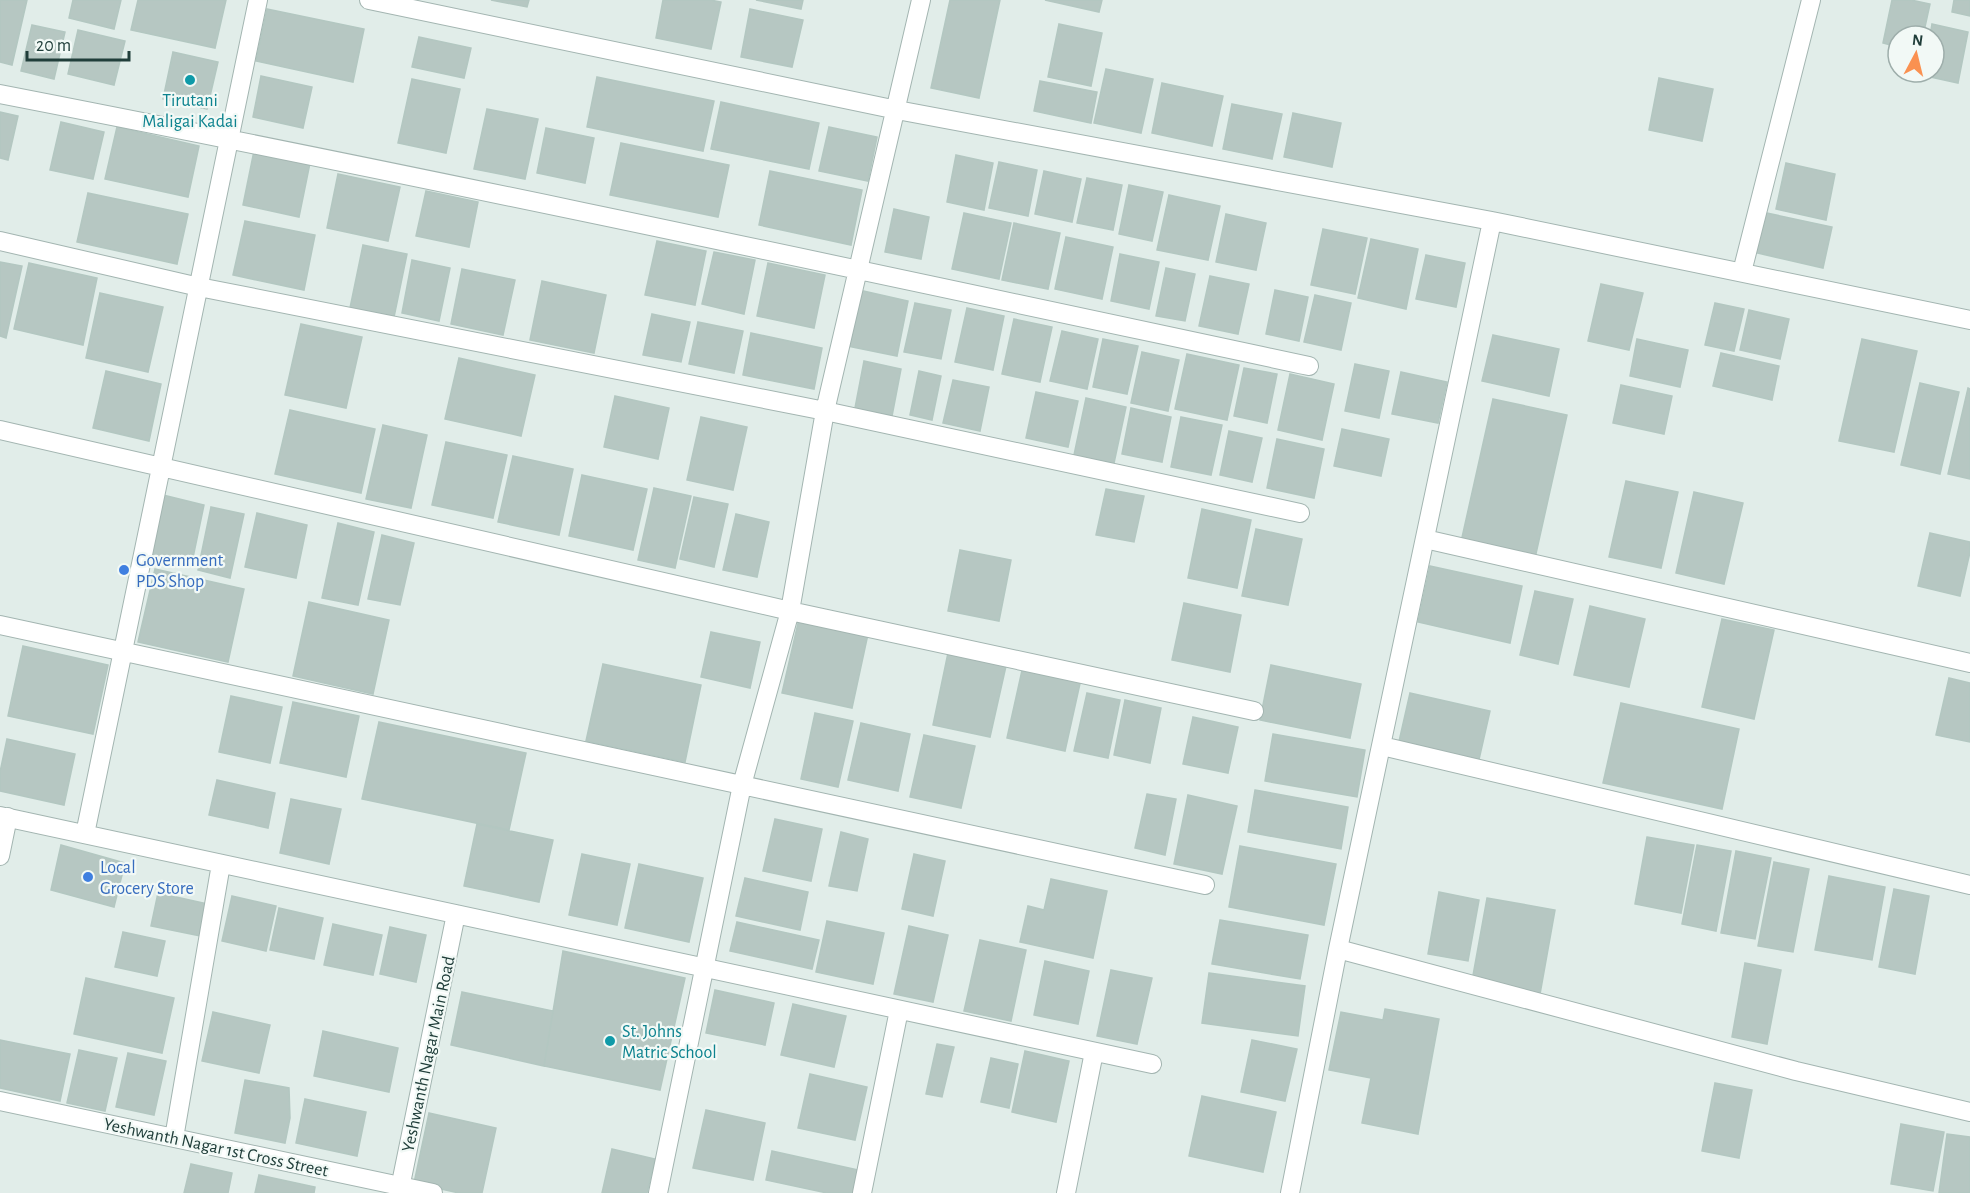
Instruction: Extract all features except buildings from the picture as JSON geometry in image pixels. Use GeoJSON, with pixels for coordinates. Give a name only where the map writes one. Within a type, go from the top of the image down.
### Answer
{"type":"FeatureCollection","features":[{"type":"Feature","properties":{"kind":"street"},"geometry":{"type":"LineString","coordinates":[[85,834],[163,467],[258,0]]}},
{"type":"Feature","properties":{"kind":"street"},"geometry":{"type":"LineString","coordinates":[[369,0],[897,110],[1492,221],[1970,320]]}},
{"type":"Feature","properties":{"kind":"street"},"geometry":{"type":"LineString","coordinates":[[658,1193],[742,785],[790,611],[825,411],[921,0]]}},
{"type":"Feature","properties":{"kind":"street"},"geometry":{"type":"LineString","coordinates":[[1743,272],[1811,0]]}},
{"type":"Feature","properties":{"kind":"street"},"geometry":{"type":"LineString","coordinates":[[0,94],[230,139],[858,269],[1309,366]]}},
{"type":"Feature","properties":{"kind":"street"},"geometry":{"type":"LineString","coordinates":[[1290,1193],[1338,949],[1492,221]]}},
{"type":"Feature","properties":{"kind":"street"},"geometry":{"type":"LineString","coordinates":[[0,242],[199,287],[825,411],[1300,513]]}},
{"type":"Feature","properties":{"kind":"street"},"geometry":{"type":"LineString","coordinates":[[0,430],[790,611],[1254,711]]}},
{"type":"Feature","properties":{"kind":"street"},"geometry":{"type":"LineString","coordinates":[[1425,539],[1970,663]]}},
{"type":"Feature","properties":{"kind":"street"},"geometry":{"type":"LineString","coordinates":[[0,626],[1205,885]]}},
{"type":"Feature","properties":{"kind":"street"},"geometry":{"type":"LineString","coordinates":[[1382,746],[1970,885]]}},
{"type":"Feature","properties":{"kind":"street"},"geometry":{"type":"LineString","coordinates":[[0,856],[4,817],[1152,1064]]}},
{"type":"Feature","properties":{"kind":"street"},"geometry":{"type":"LineString","coordinates":[[174,1138],[221,864]]}},
{"type":"Feature","properties":{"kind":"street","name":"Yeshwanth Nagar Main Road"},"geometry":{"type":"LineString","coordinates":[[400,1190],[456,914]]}},
{"type":"Feature","properties":{"kind":"street"},"geometry":{"type":"LineString","coordinates":[[1338,949],[1796,1071],[1970,1112]]}},
{"type":"Feature","properties":{"kind":"street"},"geometry":{"type":"LineString","coordinates":[[862,1193],[899,1010]]}},
{"type":"Feature","properties":{"kind":"street"},"geometry":{"type":"LineString","coordinates":[[1065,1193],[1094,1052]]}},
{"type":"Feature","properties":{"kind":"street","name":"Yeshwanth Nagar 1st Cross Street"},"geometry":{"type":"LineString","coordinates":[[0,1101],[400,1190],[433,1193]]}},
{"type":"Feature","properties":{"kind":"place","name":"Tirutani Maligai Kadai"},"geometry":{"type":"Point","coordinates":[190,80]}},
{"type":"Feature","properties":{"kind":"place","name":"Government PDS Shop"},"geometry":{"type":"Point","coordinates":[124,570]}},
{"type":"Feature","properties":{"kind":"place","name":"Local Grocery Store"},"geometry":{"type":"Point","coordinates":[88,877]}},
{"type":"Feature","properties":{"kind":"place","name":"St. Johns Matric School"},"geometry":{"type":"Point","coordinates":[610,1041]}}]}
